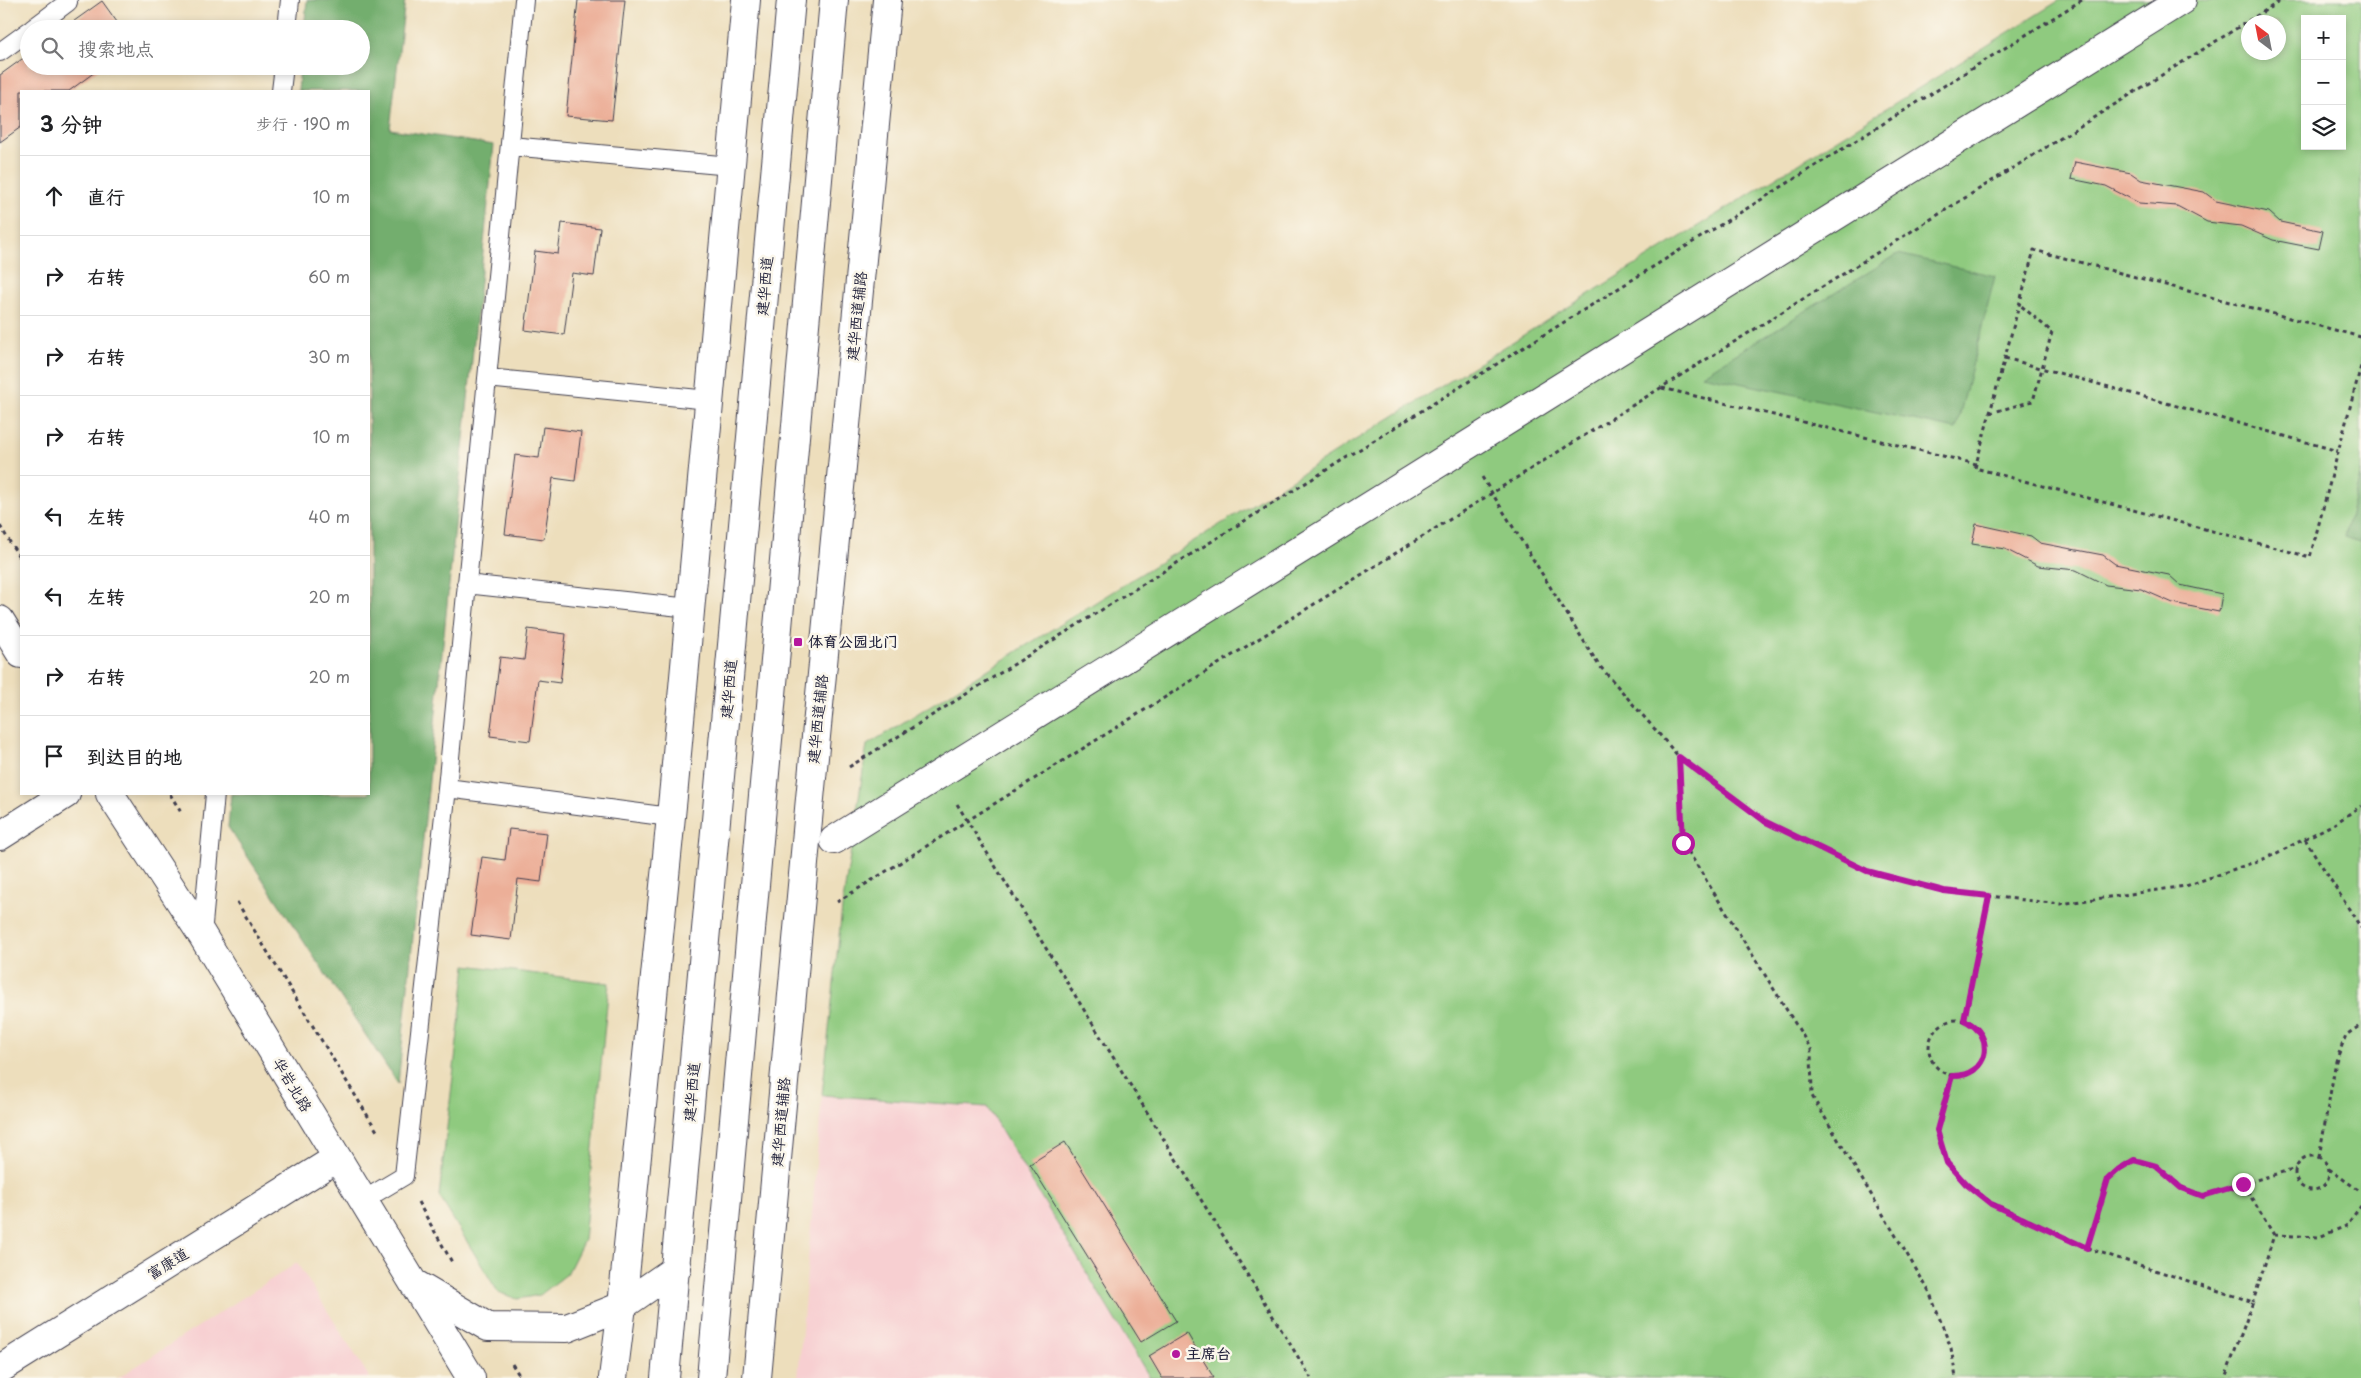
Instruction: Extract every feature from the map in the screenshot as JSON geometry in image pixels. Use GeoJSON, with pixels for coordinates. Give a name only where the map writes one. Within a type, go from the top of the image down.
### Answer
{"type":"FeatureCollection","features":[{"type":"Feature","properties":{"kind":"street"},"geometry":{"type":"LineString","coordinates":[[613,1378],[622,1306],[670,817],[746,0]]}},
{"type":"Feature","properties":{"kind":"street","name":"建华西道"},"geometry":{"type":"LineString","coordinates":[[665,1378],[677,1268],[791,0]]}},
{"type":"Feature","properties":{"kind":"street"},"geometry":{"type":"LineString","coordinates":[[711,1378],[834,0]]}},
{"type":"Feature","properties":{"kind":"street","name":"建华西道辅路"},"geometry":{"type":"LineString","coordinates":[[757,1378],[809,809],[887,0]]}},
{"type":"Feature","properties":{"kind":"street"},"geometry":{"type":"LineString","coordinates":[[834,840],[1465,449],[2182,0]]}},
{"type":"Feature","properties":{"kind":"street"},"geometry":{"type":"LineString","coordinates":[[0,620],[20,652]]}},
{"type":"Feature","properties":{"kind":"street"},"geometry":{"type":"LineString","coordinates":[[0,836],[64,795]]}},
{"type":"Feature","properties":{"kind":"street","name":"华岩北路"},"geometry":{"type":"LineString","coordinates":[[111,795],[202,935],[471,1378]]}},
{"type":"Feature","properties":{"kind":"street","name":"富康道"},"geometry":{"type":"LineString","coordinates":[[0,1369],[337,1158]]}},
{"type":"Feature","properties":{"kind":"street"},"geometry":{"type":"LineString","coordinates":[[416,1285],[488,1327],[567,1328],[622,1306],[677,1268]]}},
{"type":"Feature","properties":{"kind":"lane"},"geometry":{"type":"LineString","coordinates":[[288,20],[290,0]]}},
{"type":"Feature","properties":{"kind":"lane"},"geometry":{"type":"LineString","coordinates":[[362,1201],[404,1176],[446,788],[524,0]]}},
{"type":"Feature","properties":{"kind":"lane"},"geometry":{"type":"LineString","coordinates":[[44,20],[68,2]]}},
{"type":"Feature","properties":{"kind":"lane"},"geometry":{"type":"LineString","coordinates":[[0,52],[20,37]]}},
{"type":"Feature","properties":{"kind":"lane"},"geometry":{"type":"LineString","coordinates":[[281,90],[283,75]]}},
{"type":"Feature","properties":{"kind":"lane"},"geometry":{"type":"LineString","coordinates":[[510,146],[731,166]]}},
{"type":"Feature","properties":{"kind":"lane"},"geometry":{"type":"LineString","coordinates":[[487,378],[709,400]]}},
{"type":"Feature","properties":{"kind":"lane"},"geometry":{"type":"LineString","coordinates":[[466,584],[690,608]]}},
{"type":"Feature","properties":{"kind":"lane"},"geometry":{"type":"LineString","coordinates":[[446,788],[670,817]]}},
{"type":"Feature","properties":{"kind":"lane"},"geometry":{"type":"LineString","coordinates":[[202,935],[215,795]]}},
{"type":"Feature","properties":{"kind":"path"},"geometry":{"type":"LineString","coordinates":[[848,768],[2082,0]]}},
{"type":"Feature","properties":{"kind":"path"},"geometry":{"type":"LineString","coordinates":[[836,902],[2282,0]]}},
{"type":"Feature","properties":{"kind":"path"},"geometry":{"type":"LineString","coordinates":[[2361,336],[2034,250],[1975,468],[2310,557],[2361,366]]}},
{"type":"Feature","properties":{"kind":"path"},"geometry":{"type":"LineString","coordinates":[[1990,413],[2034,401],[2052,332],[2019,304]]}},
{"type":"Feature","properties":{"kind":"path"},"geometry":{"type":"LineString","coordinates":[[2005,358],[2338,451]]}},
{"type":"Feature","properties":{"kind":"path"},"geometry":{"type":"LineString","coordinates":[[1661,388],[1976,464]]}},
{"type":"Feature","properties":{"kind":"path"},"geometry":{"type":"LineString","coordinates":[[1465,449],[1598,664],[1679,757],[1766,822],[1867,871],[1944,891],[2060,904],[2186,886],[2269,857],[2334,824],[2361,806]]}},
{"type":"Feature","properties":{"kind":"path"},"geometry":{"type":"LineString","coordinates":[[0,526],[20,558]]}},
{"type":"Feature","properties":{"kind":"path"},"geometry":{"type":"LineString","coordinates":[[1679,757],[1683,843],[1811,1049],[1812,1096],[1929,1291],[1951,1348],[1956,1378]]}},
{"type":"Feature","properties":{"kind":"path"},"geometry":{"type":"LineString","coordinates":[[939,775],[1311,1378]]}},
{"type":"Feature","properties":{"kind":"path"},"geometry":{"type":"LineString","coordinates":[[171,795],[404,1176],[455,1268]]}},
{"type":"Feature","properties":{"kind":"path"},"geometry":{"type":"LineString","coordinates":[[2305,839],[2361,928]]}},
{"type":"Feature","properties":{"kind":"path"},"geometry":{"type":"LineString","coordinates":[[1964,1020],[1989,896]]}},
{"type":"Feature","properties":{"kind":"path"},"geometry":{"type":"LineString","coordinates":[[1964,1020],[1980,1030],[1984,1039],[1984,1058],[1971,1072],[1962,1076],[1952,1076],[1936,1067],[1928,1051],[1929,1042],[1932,1033],[1946,1021],[1964,1020]]}},
{"type":"Feature","properties":{"kind":"path"},"geometry":{"type":"LineString","coordinates":[[2319,1157],[2336,1061],[2346,1035],[2361,1025]]}},
{"type":"Feature","properties":{"kind":"path"},"geometry":{"type":"LineString","coordinates":[[1952,1076],[1937,1130],[1947,1163],[1966,1184],[1991,1204],[2087,1248],[2253,1302]]}},
{"type":"Feature","properties":{"kind":"path"},"geometry":{"type":"LineString","coordinates":[[2319,1157],[2327,1164],[2329,1169],[2328,1180],[2315,1190],[2304,1188],[2295,1174],[2296,1168],[2302,1158],[2319,1157]]}},
{"type":"Feature","properties":{"kind":"path"},"geometry":{"type":"LineString","coordinates":[[2087,1248],[2108,1179],[2119,1169],[2134,1160],[2156,1166],[2181,1188],[2203,1196],[2296,1168]]}},
{"type":"Feature","properties":{"kind":"path"},"geometry":{"type":"LineString","coordinates":[[2329,1169],[2361,1192]]}},
{"type":"Feature","properties":{"kind":"path"},"geometry":{"type":"LineString","coordinates":[[2225,1378],[2253,1302],[2274,1235],[2243,1184]]}},
{"type":"Feature","properties":{"kind":"path"},"geometry":{"type":"LineString","coordinates":[[2274,1235],[2319,1237],[2346,1226],[2361,1206]]}},
{"type":"Feature","properties":{"kind":"path"},"geometry":{"type":"LineString","coordinates":[[488,1327],[521,1378]]}},
{"type":"Feature","properties":{"kind":"shaded area"},"geometry":{"type":"Polygon","coordinates":[[[822,1095],[987,1106],[1150,1378],[798,1378],[822,1095]]]}},
{"type":"Feature","properties":{"kind":"shaded area"},"geometry":{"type":"Polygon","coordinates":[[[297,1263],[370,1378],[118,1378],[297,1263]]]}},
{"type":"Feature","properties":{"kind":"green space"},"geometry":{"type":"Polygon","coordinates":[[[307,0],[405,0],[390,129],[494,145],[398,1084],[228,827],[231,795],[370,795],[370,90],[298,90],[299,75],[370,75],[370,20],[305,20],[307,0]]]}},
{"type":"Feature","properties":{"kind":"green space"},"geometry":{"type":"Polygon","coordinates":[[[2060,0],[2361,0],[2361,1378],[1150,1378],[987,1107],[822,1095],[842,908],[867,745],[2060,0]]]}},
{"type":"Feature","properties":{"kind":"green space"},"geometry":{"type":"Polygon","coordinates":[[[1898,254],[1995,276],[1956,429],[1702,375],[1898,254]]]}},
{"type":"Feature","properties":{"kind":"green space"},"geometry":{"type":"Polygon","coordinates":[[[2361,472],[2361,542],[2344,537],[2361,472]]]}},
{"type":"Feature","properties":{"kind":"green space"},"geometry":{"type":"Polygon","coordinates":[[[466,965],[609,983],[584,1240],[567,1274],[540,1295],[517,1299],[498,1292],[439,1196],[466,965]]]}},
{"type":"Feature","properties":{"kind":"building"},"geometry":{"type":"Polygon","coordinates":[[[578,0],[625,0],[612,120],[566,116],[578,0]]]}},
{"type":"Feature","properties":{"kind":"building"},"geometry":{"type":"Polygon","coordinates":[[[102,1],[116,20],[76,20],[102,1]]]}},
{"type":"Feature","properties":{"kind":"building"},"geometry":{"type":"Polygon","coordinates":[[[20,61],[20,75],[91,75],[70,90],[20,90],[20,128],[0,142],[0,75],[20,61]]]}},
{"type":"Feature","properties":{"kind":"building"},"geometry":{"type":"Polygon","coordinates":[[[2075,162],[2131,173],[2141,180],[2204,192],[2216,201],[2269,212],[2280,222],[2323,231],[2319,249],[2273,240],[2241,226],[2207,222],[2177,206],[2139,203],[2106,186],[2071,179],[2075,162]]]}},
{"type":"Feature","properties":{"kind":"building"},"geometry":{"type":"Polygon","coordinates":[[[562,223],[600,228],[594,276],[572,273],[564,335],[525,330],[535,251],[558,254],[562,223]]]}},
{"type":"Feature","properties":{"kind":"building"},"geometry":{"type":"Polygon","coordinates":[[[543,427],[581,432],[575,481],[553,478],[544,539],[505,534],[515,455],[539,458],[543,427]]]}},
{"type":"Feature","properties":{"kind":"building"},"geometry":{"type":"Polygon","coordinates":[[[1976,524],[2031,536],[2040,543],[2103,555],[2115,564],[2169,575],[2180,585],[2222,594],[2219,612],[2173,603],[2141,589],[2106,585],[2076,570],[2038,566],[2005,549],[1972,544],[1976,524]]]}},
{"type":"Feature","properties":{"kind":"building"},"geometry":{"type":"Polygon","coordinates":[[[528,629],[566,634],[560,683],[538,680],[530,741],[490,736],[500,657],[524,660],[528,629]]]}},
{"type":"Feature","properties":{"kind":"building"},"geometry":{"type":"Polygon","coordinates":[[[509,829],[547,833],[541,882],[518,879],[511,940],[471,935],[482,857],[505,860],[509,829]]]}},
{"type":"Feature","properties":{"kind":"building"},"geometry":{"type":"Polygon","coordinates":[[[1065,1142],[1176,1321],[1141,1342],[1030,1164],[1065,1142]]]}},
{"type":"Feature","properties":{"kind":"building","name":"主席台"},"geometry":{"type":"Polygon","coordinates":[[[1187,1333],[1214,1378],[1162,1378],[1149,1356],[1187,1333]]]}},
{"type":"Feature","properties":{"kind":"place","name":"体育公园北门"},"geometry":{"type":"Point","coordinates":[798,642]}},
{"type":"Feature","properties":{"kind":"place","name":"主席台"},"geometry":{"type":"Point","coordinates":[1176,1354]}},
{"type":"Feature","properties":{"kind":"route"},"geometry":{"type":"LineString","coordinates":[[1683,843],[1679,757],[1766,822],[1867,871],[1944,891],[1989,896],[1964,1020],[1980,1030],[1984,1039],[1984,1058],[1971,1072],[1962,1076],[1952,1076],[1937,1130],[1947,1163],[1966,1184],[1991,1204],[2087,1248],[2108,1179],[2119,1169],[2134,1160],[2156,1166],[2181,1188],[2203,1196],[2243,1184]]}}]}
